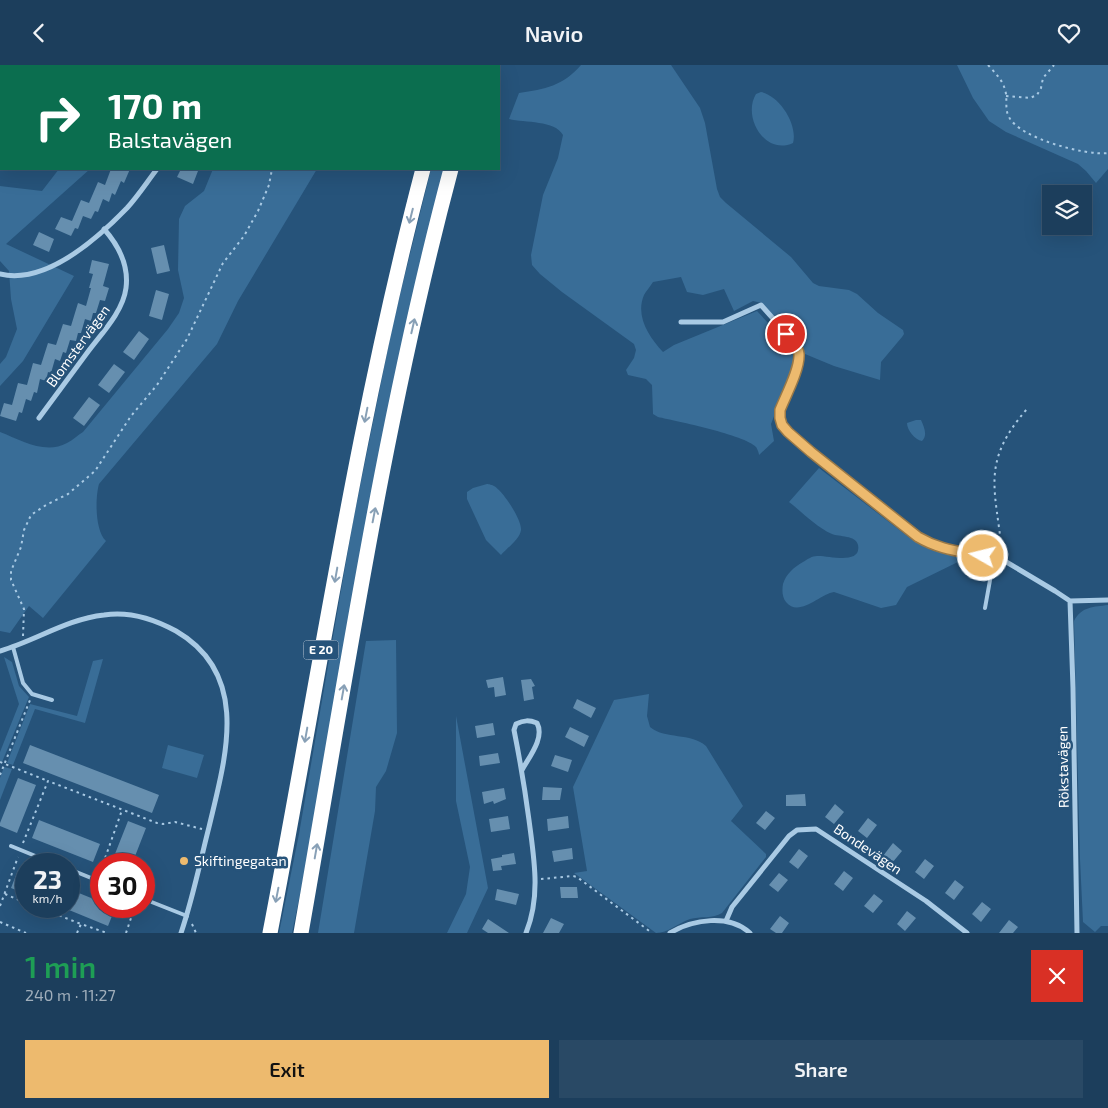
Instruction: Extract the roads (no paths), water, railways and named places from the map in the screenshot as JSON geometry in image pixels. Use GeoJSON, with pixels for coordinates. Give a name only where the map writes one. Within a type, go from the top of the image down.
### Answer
{"type":"FeatureCollection","features":[{"type":"Feature","properties":{"kind":"highway","name":"E 20"},"geometry":{"type":"LineString","coordinates":[[270,933],[357,460],[385,323],[423,170]]}},
{"type":"Feature","properties":{"kind":"highway","name":"E 20"},"geometry":{"type":"LineString","coordinates":[[301,933],[382,473],[412,328],[451,170]]}},
{"type":"Feature","properties":{"kind":"street"},"geometry":{"type":"LineString","coordinates":[[0,274],[10,277],[26,275],[63,262],[128,207],[156,170]]}},
{"type":"Feature","properties":{"kind":"street","name":"Blomstervägen"},"geometry":{"type":"LineString","coordinates":[[39,418],[108,326],[123,301],[127,275],[124,259],[117,244],[104,229]]}},
{"type":"Feature","properties":{"kind":"street"},"geometry":{"type":"LineString","coordinates":[[681,322],[723,322],[761,305],[793,341],[799,355],[798,365],[780,410],[780,418],[782,425],[811,452],[918,537],[931,545],[1003,560],[1070,601],[1108,600]]}},
{"type":"Feature","properties":{"kind":"street","name":"Rökstavägen"},"geometry":{"type":"LineString","coordinates":[[1070,601],[1077,933]]}},
{"type":"Feature","properties":{"kind":"street"},"geometry":{"type":"LineString","coordinates":[[0,651],[75,621],[119,614],[150,619],[164,625],[186,637],[207,659],[219,678],[226,702],[228,725],[224,760],[208,831],[181,933]]}},
{"type":"Feature","properties":{"kind":"street"},"geometry":{"type":"LineString","coordinates":[[522,770],[540,737],[537,723],[530,721],[522,721],[516,724],[514,730],[522,770],[536,879],[534,910],[526,933]]}},
{"type":"Feature","properties":{"kind":"street","name":"Bondevägen"},"geometry":{"type":"LineString","coordinates":[[726,921],[732,907],[789,836],[797,831],[816,829],[926,901],[967,933]]}},
{"type":"Feature","properties":{"kind":"street"},"geometry":{"type":"LineString","coordinates":[[670,933],[692,923],[726,921],[737,924],[750,933]]}},
{"type":"Feature","properties":{"kind":"lane"},"geometry":{"type":"LineString","coordinates":[[985,607],[994,558]]}},
{"type":"Feature","properties":{"kind":"lane"},"geometry":{"type":"LineString","coordinates":[[12,647],[23,683],[32,694],[52,700]]}},
{"type":"Feature","properties":{"kind":"lane"},"geometry":{"type":"LineString","coordinates":[[11,846],[28,853]]}},
{"type":"Feature","properties":{"kind":"lane"},"geometry":{"type":"LineString","coordinates":[[155,903],[187,916]]}},
{"type":"Feature","properties":{"kind":"place","name":"Skiftingegatan"},"geometry":{"type":"Point","coordinates":[184,861]}}]}
